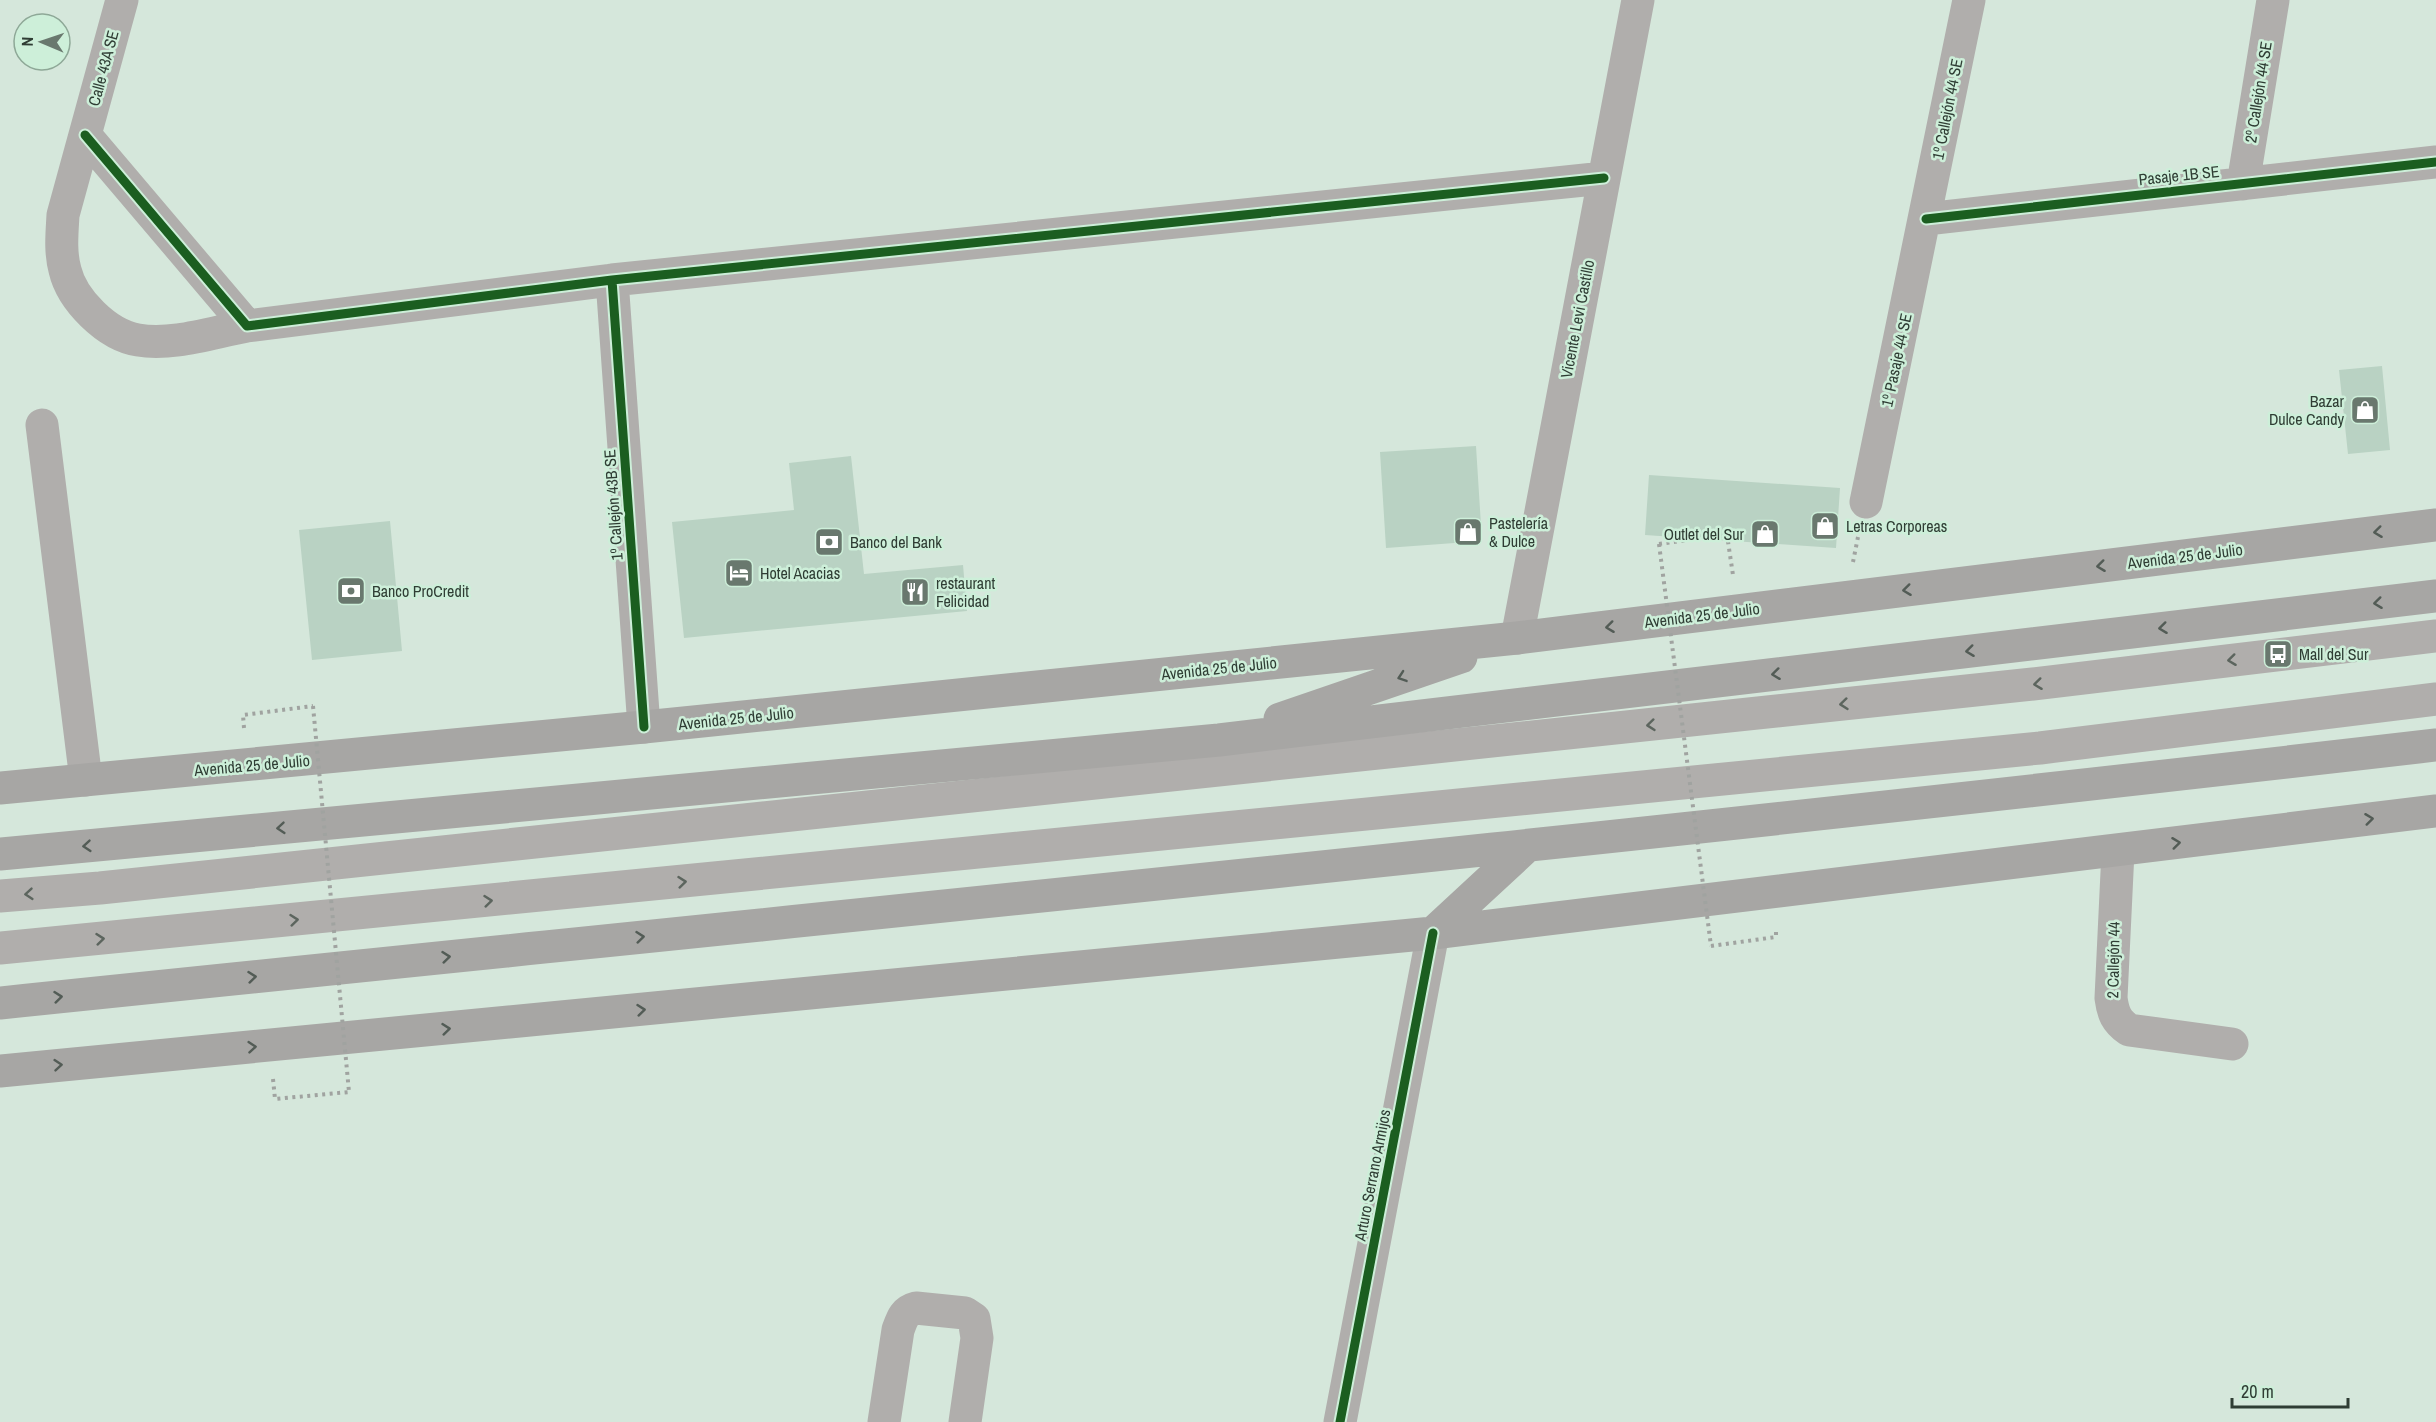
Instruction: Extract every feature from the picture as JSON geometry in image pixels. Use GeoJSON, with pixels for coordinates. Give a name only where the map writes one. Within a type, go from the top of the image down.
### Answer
{"type":"FeatureCollection","features":[{"type":"Feature","properties":{"kind":"main road","name":"Avenida 25 de Julio"},"geometry":{"type":"LineString","coordinates":[[0,788],[644,727],[1517,638],[2436,525]]}},
{"type":"Feature","properties":{"kind":"main road"},"geometry":{"type":"LineString","coordinates":[[0,854],[1219,740],[2436,596]]}},
{"type":"Feature","properties":{"kind":"main road"},"geometry":{"type":"LineString","coordinates":[[1219,740],[1517,638]]}},
{"type":"Feature","properties":{"kind":"main road"},"geometry":{"type":"LineString","coordinates":[[0,1003],[1527,846],[2033,792],[2436,745]]}},
{"type":"Feature","properties":{"kind":"main road"},"geometry":{"type":"LineString","coordinates":[[0,1071],[1433,933],[2436,811]]}},
{"type":"Feature","properties":{"kind":"main road"},"geometry":{"type":"LineString","coordinates":[[1433,933],[1527,846]]}},
{"type":"Feature","properties":{"kind":"street","name":"Calle 43A SE"},"geometry":{"type":"LineString","coordinates":[[85,135],[122,0]]}},
{"type":"Feature","properties":{"kind":"street","name":"Vicente Levi Castillo"},"geometry":{"type":"LineString","coordinates":[[1517,638],[1638,0]]}},
{"type":"Feature","properties":{"kind":"street","name":"1º Callejón 44 SE"},"geometry":{"type":"LineString","coordinates":[[1926,219],[1969,0]]}},
{"type":"Feature","properties":{"kind":"street","name":"2º Callejón 44 SE"},"geometry":{"type":"LineString","coordinates":[[2243,183],[2273,0]]}},
{"type":"Feature","properties":{"kind":"street"},"geometry":{"type":"LineString","coordinates":[[85,135],[247,326]]}},
{"type":"Feature","properties":{"kind":"street"},"geometry":{"type":"LineString","coordinates":[[85,135],[63,215],[62,244],[65,271],[75,295],[97,318],[115,331],[137,340],[165,341],[247,326],[612,280],[1604,178]]}},
{"type":"Feature","properties":{"kind":"street","name":"Pasaje 1B SE"},"geometry":{"type":"LineString","coordinates":[[1926,219],[2436,162]]}},
{"type":"Feature","properties":{"kind":"street","name":"1º Pasaje 44 SE"},"geometry":{"type":"LineString","coordinates":[[1866,502],[1926,219]]}},
{"type":"Feature","properties":{"kind":"street","name":"1º Callejón 43B SE"},"geometry":{"type":"LineString","coordinates":[[612,280],[644,727]]}},
{"type":"Feature","properties":{"kind":"street"},"geometry":{"type":"LineString","coordinates":[[42,425],[86,780]]}},
{"type":"Feature","properties":{"kind":"street"},"geometry":{"type":"LineString","coordinates":[[0,896],[100,888],[1833,706],[2436,636]]}},
{"type":"Feature","properties":{"kind":"street"},"geometry":{"type":"LineString","coordinates":[[0,948],[2005,752],[2436,699]]}},
{"type":"Feature","properties":{"kind":"street","name":"2 Callejón 44"},"geometry":{"type":"LineString","coordinates":[[2118,851],[2110,998],[2113,1012],[2119,1023],[2128,1030],[2232,1044]]}},
{"type":"Feature","properties":{"kind":"street","name":"Arturo Serrano Armijos"},"geometry":{"type":"LineString","coordinates":[[1340,1422],[1433,933]]}},
{"type":"Feature","properties":{"kind":"street"},"geometry":{"type":"LineString","coordinates":[[884,1422],[898,1330],[902,1318],[909,1310],[916,1308],[965,1313],[974,1319],[977,1338],[965,1422]]}},
{"type":"Feature","properties":{"kind":"path"},"geometry":{"type":"LineString","coordinates":[[1845,598],[1866,502]]}},
{"type":"Feature","properties":{"kind":"path"},"geometry":{"type":"LineString","coordinates":[[1727,535],[1659,544],[1711,946],[1776,937]]}},
{"type":"Feature","properties":{"kind":"path"},"geometry":{"type":"LineString","coordinates":[[243,715],[312,706],[349,1092],[275,1099]]}},
{"type":"Feature","properties":{"kind":"building","name":"Bazar Dulce Candy"},"geometry":{"type":"Polygon","coordinates":[[[2382,366],[2390,450],[2348,454],[2339,370],[2382,366]]]}},
{"type":"Feature","properties":{"kind":"building"},"geometry":{"type":"Polygon","coordinates":[[[1476,446],[1482,541],[1386,548],[1380,452],[1476,446]]]}},
{"type":"Feature","properties":{"kind":"building"},"geometry":{"type":"Polygon","coordinates":[[[851,456],[864,574],[963,565],[967,611],[684,638],[672,522],[794,510],[789,463],[851,456]]]}},
{"type":"Feature","properties":{"kind":"building"},"geometry":{"type":"Polygon","coordinates":[[[1649,475],[1840,488],[1836,548],[1645,535],[1649,475]]]}},
{"type":"Feature","properties":{"kind":"building","name":"Banco ProCredit"},"geometry":{"type":"Polygon","coordinates":[[[390,521],[402,651],[312,660],[299,530],[390,521]]]}},
{"type":"Feature","properties":{"kind":"cycle path"},"geometry":{"type":"LineString","coordinates":[[85,135],[247,326],[612,280],[1604,178]]}},
{"type":"Feature","properties":{"kind":"cycle path"},"geometry":{"type":"LineString","coordinates":[[1926,219],[2436,162]]}},
{"type":"Feature","properties":{"kind":"cycle path"},"geometry":{"type":"LineString","coordinates":[[612,280],[644,727]]}},
{"type":"Feature","properties":{"kind":"cycle path"},"geometry":{"type":"LineString","coordinates":[[1340,1422],[1433,933]]}},
{"type":"Feature","properties":{"kind":"place","name":"Bazar Dulce Candy"},"geometry":{"type":"Point","coordinates":[2365,410]}},
{"type":"Feature","properties":{"kind":"place","name":"Letras Corporeas"},"geometry":{"type":"Point","coordinates":[1825,526]}},
{"type":"Feature","properties":{"kind":"place","name":"Pastelería & Dulce"},"geometry":{"type":"Point","coordinates":[1468,532]}},
{"type":"Feature","properties":{"kind":"place","name":"Outlet del Sur"},"geometry":{"type":"Point","coordinates":[1765,534]}},
{"type":"Feature","properties":{"kind":"place","name":"Banco del Bank"},"geometry":{"type":"Point","coordinates":[829,542]}},
{"type":"Feature","properties":{"kind":"place","name":"Hotel Acacias"},"geometry":{"type":"Point","coordinates":[739,573]}},
{"type":"Feature","properties":{"kind":"place","name":"Banco ProCredit"},"geometry":{"type":"Point","coordinates":[351,591]}},
{"type":"Feature","properties":{"kind":"place","name":"restaurant Felicidad"},"geometry":{"type":"Point","coordinates":[915,592]}},
{"type":"Feature","properties":{"kind":"place","name":"Mall del Sur"},"geometry":{"type":"Point","coordinates":[2278,654]}}]}
